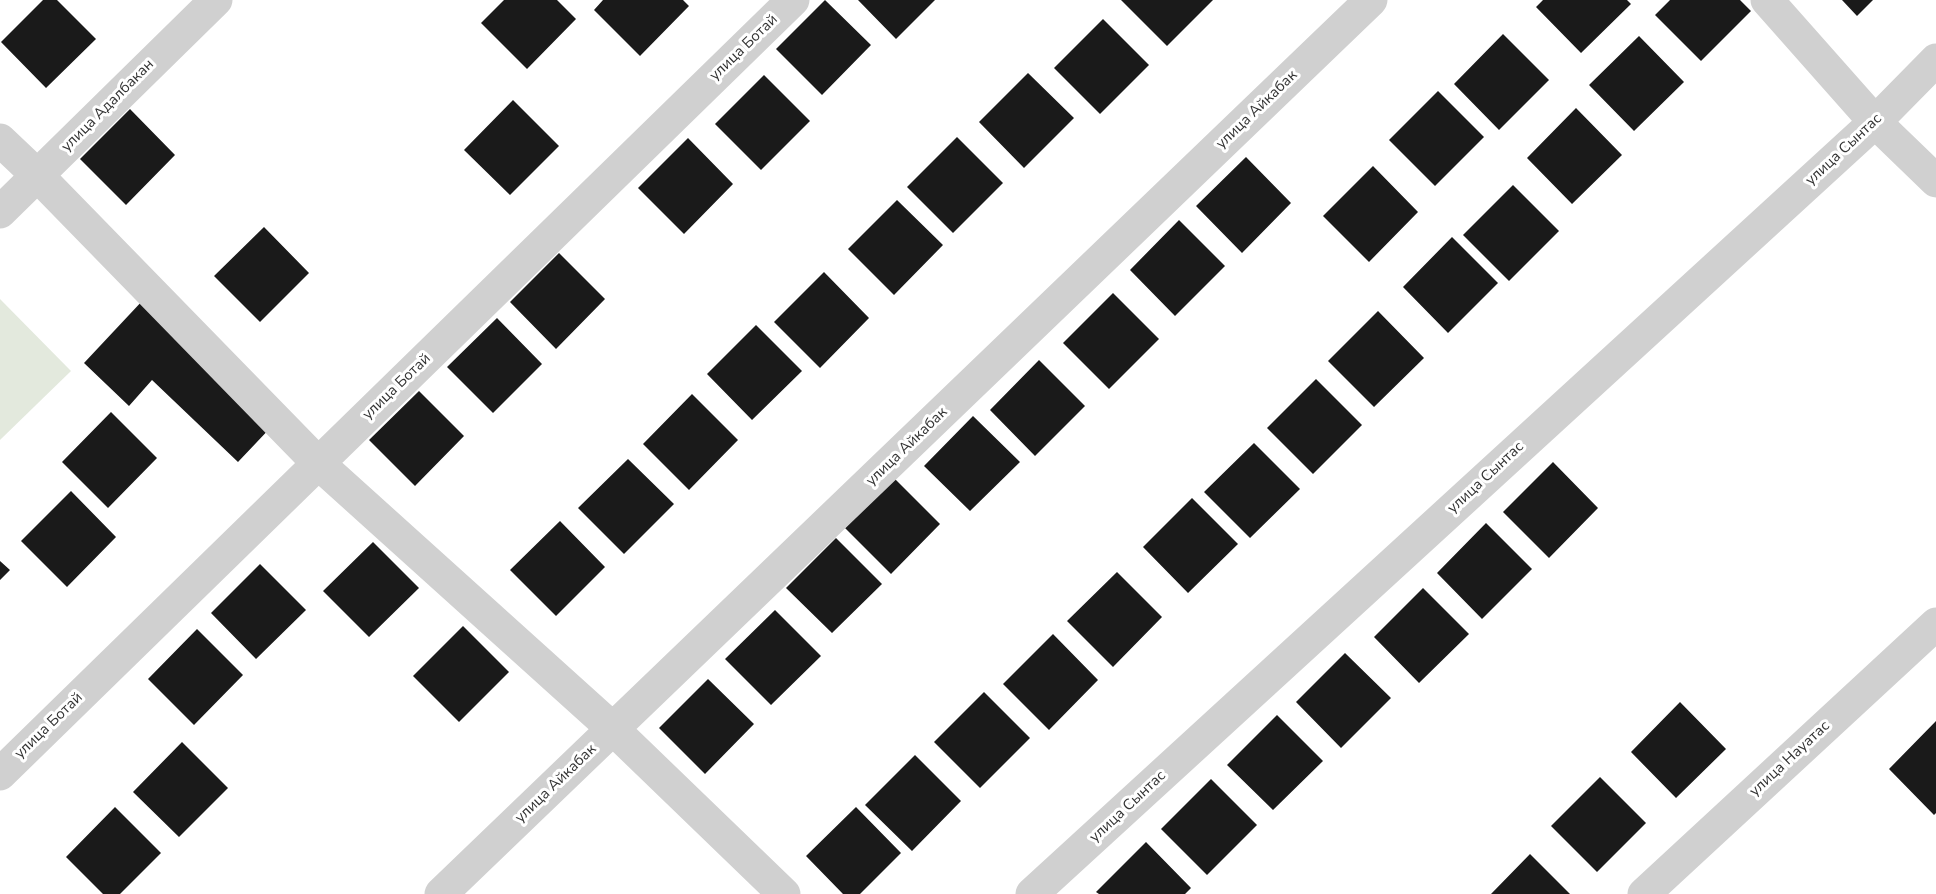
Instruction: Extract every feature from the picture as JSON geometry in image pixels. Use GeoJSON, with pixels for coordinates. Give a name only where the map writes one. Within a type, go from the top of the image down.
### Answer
{"type":"FeatureCollection","features":[{"type":"Feature","properties":{"kind":"street","name":"улица Адалбакан"},"geometry":{"type":"LineString","coordinates":[[0,212],[216,0]]}},
{"type":"Feature","properties":{"kind":"street","name":"улица Ботай"},"geometry":{"type":"LineString","coordinates":[[0,774],[793,0]]}},
{"type":"Feature","properties":{"kind":"street","name":"улица Айкабак"},"geometry":{"type":"LineString","coordinates":[[441,894],[1371,0]]}},
{"type":"Feature","properties":{"kind":"street"},"geometry":{"type":"LineString","coordinates":[[1767,0],[1875,122],[1936,182]]}},
{"type":"Feature","properties":{"kind":"street","name":"улица Сынтас"},"geometry":{"type":"LineString","coordinates":[[1032,894],[1875,122],[1936,60]]}},
{"type":"Feature","properties":{"kind":"street"},"geometry":{"type":"LineString","coordinates":[[0,140],[38,176],[318,464],[613,729],[784,894]]}},
{"type":"Feature","properties":{"kind":"street","name":"улица Науатас"},"geometry":{"type":"LineString","coordinates":[[1644,894],[1936,624]]}},
{"type":"Feature","properties":{"kind":"shaded area"},"geometry":{"type":"Polygon","coordinates":[[[0,299],[71,371],[0,440],[0,299]]]}},
{"type":"Feature","properties":{"kind":"building"},"geometry":{"type":"Polygon","coordinates":[[[43,0],[57,0],[96,39],[46,88],[1,42],[43,0]]]}},
{"type":"Feature","properties":{"kind":"building"},"geometry":{"type":"Polygon","coordinates":[[[504,0],[557,0],[576,19],[527,69],[481,23],[504,0]]]}},
{"type":"Feature","properties":{"kind":"building"},"geometry":{"type":"Polygon","coordinates":[[[603,0],[683,0],[689,6],[640,56],[594,10],[603,0]]]}},
{"type":"Feature","properties":{"kind":"building"},"geometry":{"type":"Polygon","coordinates":[[[825,0],[871,45],[822,95],[776,49],[825,0]]]}},
{"type":"Feature","properties":{"kind":"building"},"geometry":{"type":"Polygon","coordinates":[[[858,0],[935,0],[896,39],[858,0]]]}},
{"type":"Feature","properties":{"kind":"building"},"geometry":{"type":"Polygon","coordinates":[[[1121,0],[1213,0],[1167,46],[1121,0]]]}},
{"type":"Feature","properties":{"kind":"building"},"geometry":{"type":"Polygon","coordinates":[[[1543,0],[1627,0],[1631,4],[1581,53],[1536,7],[1543,0]]]}},
{"type":"Feature","properties":{"kind":"building"},"geometry":{"type":"Polygon","coordinates":[[[1670,0],[1740,0],[1751,11],[1701,61],[1655,15],[1670,0]]]}},
{"type":"Feature","properties":{"kind":"building"},"geometry":{"type":"Polygon","coordinates":[[[1842,0],[1873,0],[1857,16],[1842,0]]]}},
{"type":"Feature","properties":{"kind":"building"},"geometry":{"type":"Polygon","coordinates":[[[1103,19],[1149,65],[1100,114],[1054,68],[1103,19]]]}},
{"type":"Feature","properties":{"kind":"building"},"geometry":{"type":"Polygon","coordinates":[[[1503,34],[1549,80],[1499,130],[1454,84],[1503,34]]]}},
{"type":"Feature","properties":{"kind":"building"},"geometry":{"type":"Polygon","coordinates":[[[1639,36],[1684,82],[1634,131],[1589,85],[1639,36]]]}},
{"type":"Feature","properties":{"kind":"building"},"geometry":{"type":"Polygon","coordinates":[[[1028,73],[1074,118],[1024,168],[979,122],[1028,73]]]}},
{"type":"Feature","properties":{"kind":"building"},"geometry":{"type":"Polygon","coordinates":[[[764,75],[810,121],[761,170],[715,124],[764,75]]]}},
{"type":"Feature","properties":{"kind":"building"},"geometry":{"type":"Polygon","coordinates":[[[1438,91],[1484,137],[1435,186],[1389,140],[1438,91]]]}},
{"type":"Feature","properties":{"kind":"building"},"geometry":{"type":"Polygon","coordinates":[[[513,100],[559,146],[510,195],[464,150],[513,100]]]}},
{"type":"Feature","properties":{"kind":"building"},"geometry":{"type":"Polygon","coordinates":[[[1576,108],[1622,155],[1572,204],[1527,158],[1576,108]]]}},
{"type":"Feature","properties":{"kind":"building"},"geometry":{"type":"Polygon","coordinates":[[[130,109],[175,155],[126,205],[80,159],[130,109]]]}},
{"type":"Feature","properties":{"kind":"building"},"geometry":{"type":"Polygon","coordinates":[[[957,137],[1003,183],[953,233],[907,187],[957,137]]]}},
{"type":"Feature","properties":{"kind":"building"},"geometry":{"type":"Polygon","coordinates":[[[688,138],[733,184],[684,234],[638,188],[688,138]]]}},
{"type":"Feature","properties":{"kind":"building"},"geometry":{"type":"Polygon","coordinates":[[[1246,157],[1291,203],[1242,253],[1196,206],[1246,157]]]}},
{"type":"Feature","properties":{"kind":"building"},"geometry":{"type":"Polygon","coordinates":[[[1373,166],[1418,212],[1369,262],[1323,216],[1373,166]]]}},
{"type":"Feature","properties":{"kind":"building"},"geometry":{"type":"Polygon","coordinates":[[[1513,185],[1559,231],[1509,281],[1463,235],[1513,185]]]}},
{"type":"Feature","properties":{"kind":"building"},"geometry":{"type":"Polygon","coordinates":[[[897,200],[943,245],[894,295],[848,249],[897,200]]]}},
{"type":"Feature","properties":{"kind":"building"},"geometry":{"type":"Polygon","coordinates":[[[1179,220],[1225,266],[1175,316],[1130,270],[1179,220]]]}},
{"type":"Feature","properties":{"kind":"building"},"geometry":{"type":"Polygon","coordinates":[[[264,227],[309,273],[260,322],[214,276],[264,227]]]}},
{"type":"Feature","properties":{"kind":"building"},"geometry":{"type":"Polygon","coordinates":[[[1452,237],[1498,283],[1448,333],[1403,287],[1452,237]]]}},
{"type":"Feature","properties":{"kind":"building"},"geometry":{"type":"Polygon","coordinates":[[[559,253],[605,299],[556,349],[510,302],[559,253]]]}},
{"type":"Feature","properties":{"kind":"building"},"geometry":{"type":"Polygon","coordinates":[[[824,272],[869,318],[820,368],[774,322],[824,272]]]}},
{"type":"Feature","properties":{"kind":"building"},"geometry":{"type":"Polygon","coordinates":[[[1113,293],[1159,339],[1109,389],[1063,343],[1113,293]]]}},
{"type":"Feature","properties":{"kind":"building"},"geometry":{"type":"Polygon","coordinates":[[[144,299],[274,424],[238,462],[152,380],[129,406],[84,363],[144,299]]]}},
{"type":"Feature","properties":{"kind":"building"},"geometry":{"type":"Polygon","coordinates":[[[1378,311],[1424,358],[1374,407],[1328,361],[1378,311]]]}},
{"type":"Feature","properties":{"kind":"building"},"geometry":{"type":"Polygon","coordinates":[[[497,318],[542,364],[493,413],[447,367],[497,318]]]}},
{"type":"Feature","properties":{"kind":"building"},"geometry":{"type":"Polygon","coordinates":[[[756,325],[802,371],[752,420],[707,374],[756,325]]]}},
{"type":"Feature","properties":{"kind":"building"},"geometry":{"type":"Polygon","coordinates":[[[1039,360],[1085,406],[1035,456],[990,410],[1039,360]]]}},
{"type":"Feature","properties":{"kind":"building"},"geometry":{"type":"Polygon","coordinates":[[[1316,379],[1362,425],[1313,474],[1267,428],[1316,379]]]}},
{"type":"Feature","properties":{"kind":"building"},"geometry":{"type":"Polygon","coordinates":[[[419,391],[464,436],[415,486],[369,440],[419,391]]]}},
{"type":"Feature","properties":{"kind":"building"},"geometry":{"type":"Polygon","coordinates":[[[692,394],[738,440],[689,490],[643,444],[692,394]]]}},
{"type":"Feature","properties":{"kind":"building"},"geometry":{"type":"Polygon","coordinates":[[[111,412],[157,458],[108,508],[62,462],[111,412]]]}},
{"type":"Feature","properties":{"kind":"building"},"geometry":{"type":"Polygon","coordinates":[[[973,416],[1020,462],[970,511],[924,466],[973,416]]]}},
{"type":"Feature","properties":{"kind":"building"},"geometry":{"type":"Polygon","coordinates":[[[1254,443],[1300,489],[1250,538],[1204,492],[1254,443]]]}},
{"type":"Feature","properties":{"kind":"building"},"geometry":{"type":"Polygon","coordinates":[[[628,459],[674,504],[624,554],[578,508],[628,459]]]}},
{"type":"Feature","properties":{"kind":"building"},"geometry":{"type":"Polygon","coordinates":[[[1553,462],[1598,508],[1549,558],[1503,512],[1553,462]]]}},
{"type":"Feature","properties":{"kind":"building"},"geometry":{"type":"Polygon","coordinates":[[[894,478],[940,524],[891,574],[845,528],[894,478]]]}},
{"type":"Feature","properties":{"kind":"building"},"geometry":{"type":"Polygon","coordinates":[[[71,491],[116,537],[67,587],[21,541],[71,491]]]}},
{"type":"Feature","properties":{"kind":"building"},"geometry":{"type":"Polygon","coordinates":[[[1192,498],[1238,544],[1188,593],[1143,547],[1192,498]]]}},
{"type":"Feature","properties":{"kind":"building"},"geometry":{"type":"Polygon","coordinates":[[[560,521],[605,567],[556,616],[510,570],[560,521]]]}},
{"type":"Feature","properties":{"kind":"building"},"geometry":{"type":"Polygon","coordinates":[[[1486,523],[1532,569],[1482,619],[1437,573],[1486,523]]]}},
{"type":"Feature","properties":{"kind":"building"},"geometry":{"type":"Polygon","coordinates":[[[836,538],[882,584],[832,633],[786,588],[836,538]]]}},
{"type":"Feature","properties":{"kind":"building"},"geometry":{"type":"Polygon","coordinates":[[[373,542],[419,588],[369,637],[323,591],[373,542]]]}},
{"type":"Feature","properties":{"kind":"building"},"geometry":{"type":"Polygon","coordinates":[[[0,561],[10,570],[0,580],[0,561]]]}},
{"type":"Feature","properties":{"kind":"building"},"geometry":{"type":"Polygon","coordinates":[[[260,564],[306,610],[256,659],[211,613],[260,564]]]}},
{"type":"Feature","properties":{"kind":"building"},"geometry":{"type":"Polygon","coordinates":[[[1117,572],[1162,617],[1113,667],[1067,621],[1117,572]]]}},
{"type":"Feature","properties":{"kind":"building"},"geometry":{"type":"Polygon","coordinates":[[[1423,588],[1469,634],[1419,683],[1374,637],[1423,588]]]}},
{"type":"Feature","properties":{"kind":"building"},"geometry":{"type":"Polygon","coordinates":[[[775,610],[821,656],[771,705],[725,659],[775,610]]]}},
{"type":"Feature","properties":{"kind":"building"},"geometry":{"type":"Polygon","coordinates":[[[463,626],[509,672],[459,722],[413,676],[463,626]]]}},
{"type":"Feature","properties":{"kind":"building"},"geometry":{"type":"Polygon","coordinates":[[[197,629],[243,675],[194,725],[148,679],[197,629]]]}},
{"type":"Feature","properties":{"kind":"building"},"geometry":{"type":"Polygon","coordinates":[[[1053,634],[1098,680],[1049,730],[1003,684],[1053,634]]]}},
{"type":"Feature","properties":{"kind":"building"},"geometry":{"type":"Polygon","coordinates":[[[1345,653],[1391,698],[1341,748],[1296,702],[1345,653]]]}},
{"type":"Feature","properties":{"kind":"building"},"geometry":{"type":"Polygon","coordinates":[[[708,679],[754,724],[705,774],[659,728],[708,679]]]}},
{"type":"Feature","properties":{"kind":"building"},"geometry":{"type":"Polygon","coordinates":[[[984,692],[1030,738],[980,788],[934,742],[984,692]]]}},
{"type":"Feature","properties":{"kind":"building"},"geometry":{"type":"Polygon","coordinates":[[[1680,702],[1726,749],[1676,798],[1631,752],[1680,702]]]}},
{"type":"Feature","properties":{"kind":"building"},"geometry":{"type":"Polygon","coordinates":[[[1277,715],[1323,761],[1273,810],[1227,765],[1277,715]]]}},
{"type":"Feature","properties":{"kind":"building"},"geometry":{"type":"Polygon","coordinates":[[[1936,721],[1936,813],[1934,815],[1889,769],[1936,721]]]}},
{"type":"Feature","properties":{"kind":"building"},"geometry":{"type":"Polygon","coordinates":[[[182,742],[228,788],[179,837],[133,792],[182,742]]]}},
{"type":"Feature","properties":{"kind":"building"},"geometry":{"type":"Polygon","coordinates":[[[915,755],[961,801],[912,851],[865,805],[915,755]]]}},
{"type":"Feature","properties":{"kind":"building"},"geometry":{"type":"Polygon","coordinates":[[[1600,777],[1646,823],[1597,872],[1551,826],[1600,777]]]}},
{"type":"Feature","properties":{"kind":"building"},"geometry":{"type":"Polygon","coordinates":[[[1211,779],[1257,825],[1207,875],[1161,829],[1211,779]]]}},
{"type":"Feature","properties":{"kind":"building"},"geometry":{"type":"Polygon","coordinates":[[[115,807],[161,853],[120,894],[103,894],[66,857],[115,807]]]}},
{"type":"Feature","properties":{"kind":"building"},"geometry":{"type":"Polygon","coordinates":[[[856,807],[901,853],[860,894],[843,894],[806,856],[856,807]]]}},
{"type":"Feature","properties":{"kind":"building"},"geometry":{"type":"Polygon","coordinates":[[[1146,842],[1191,888],[1185,894],[1099,894],[1096,892],[1146,842]]]}},
{"type":"Feature","properties":{"kind":"building"},"geometry":{"type":"Polygon","coordinates":[[[1530,854],[1570,894],[1491,894],[1530,854]]]}}]}
